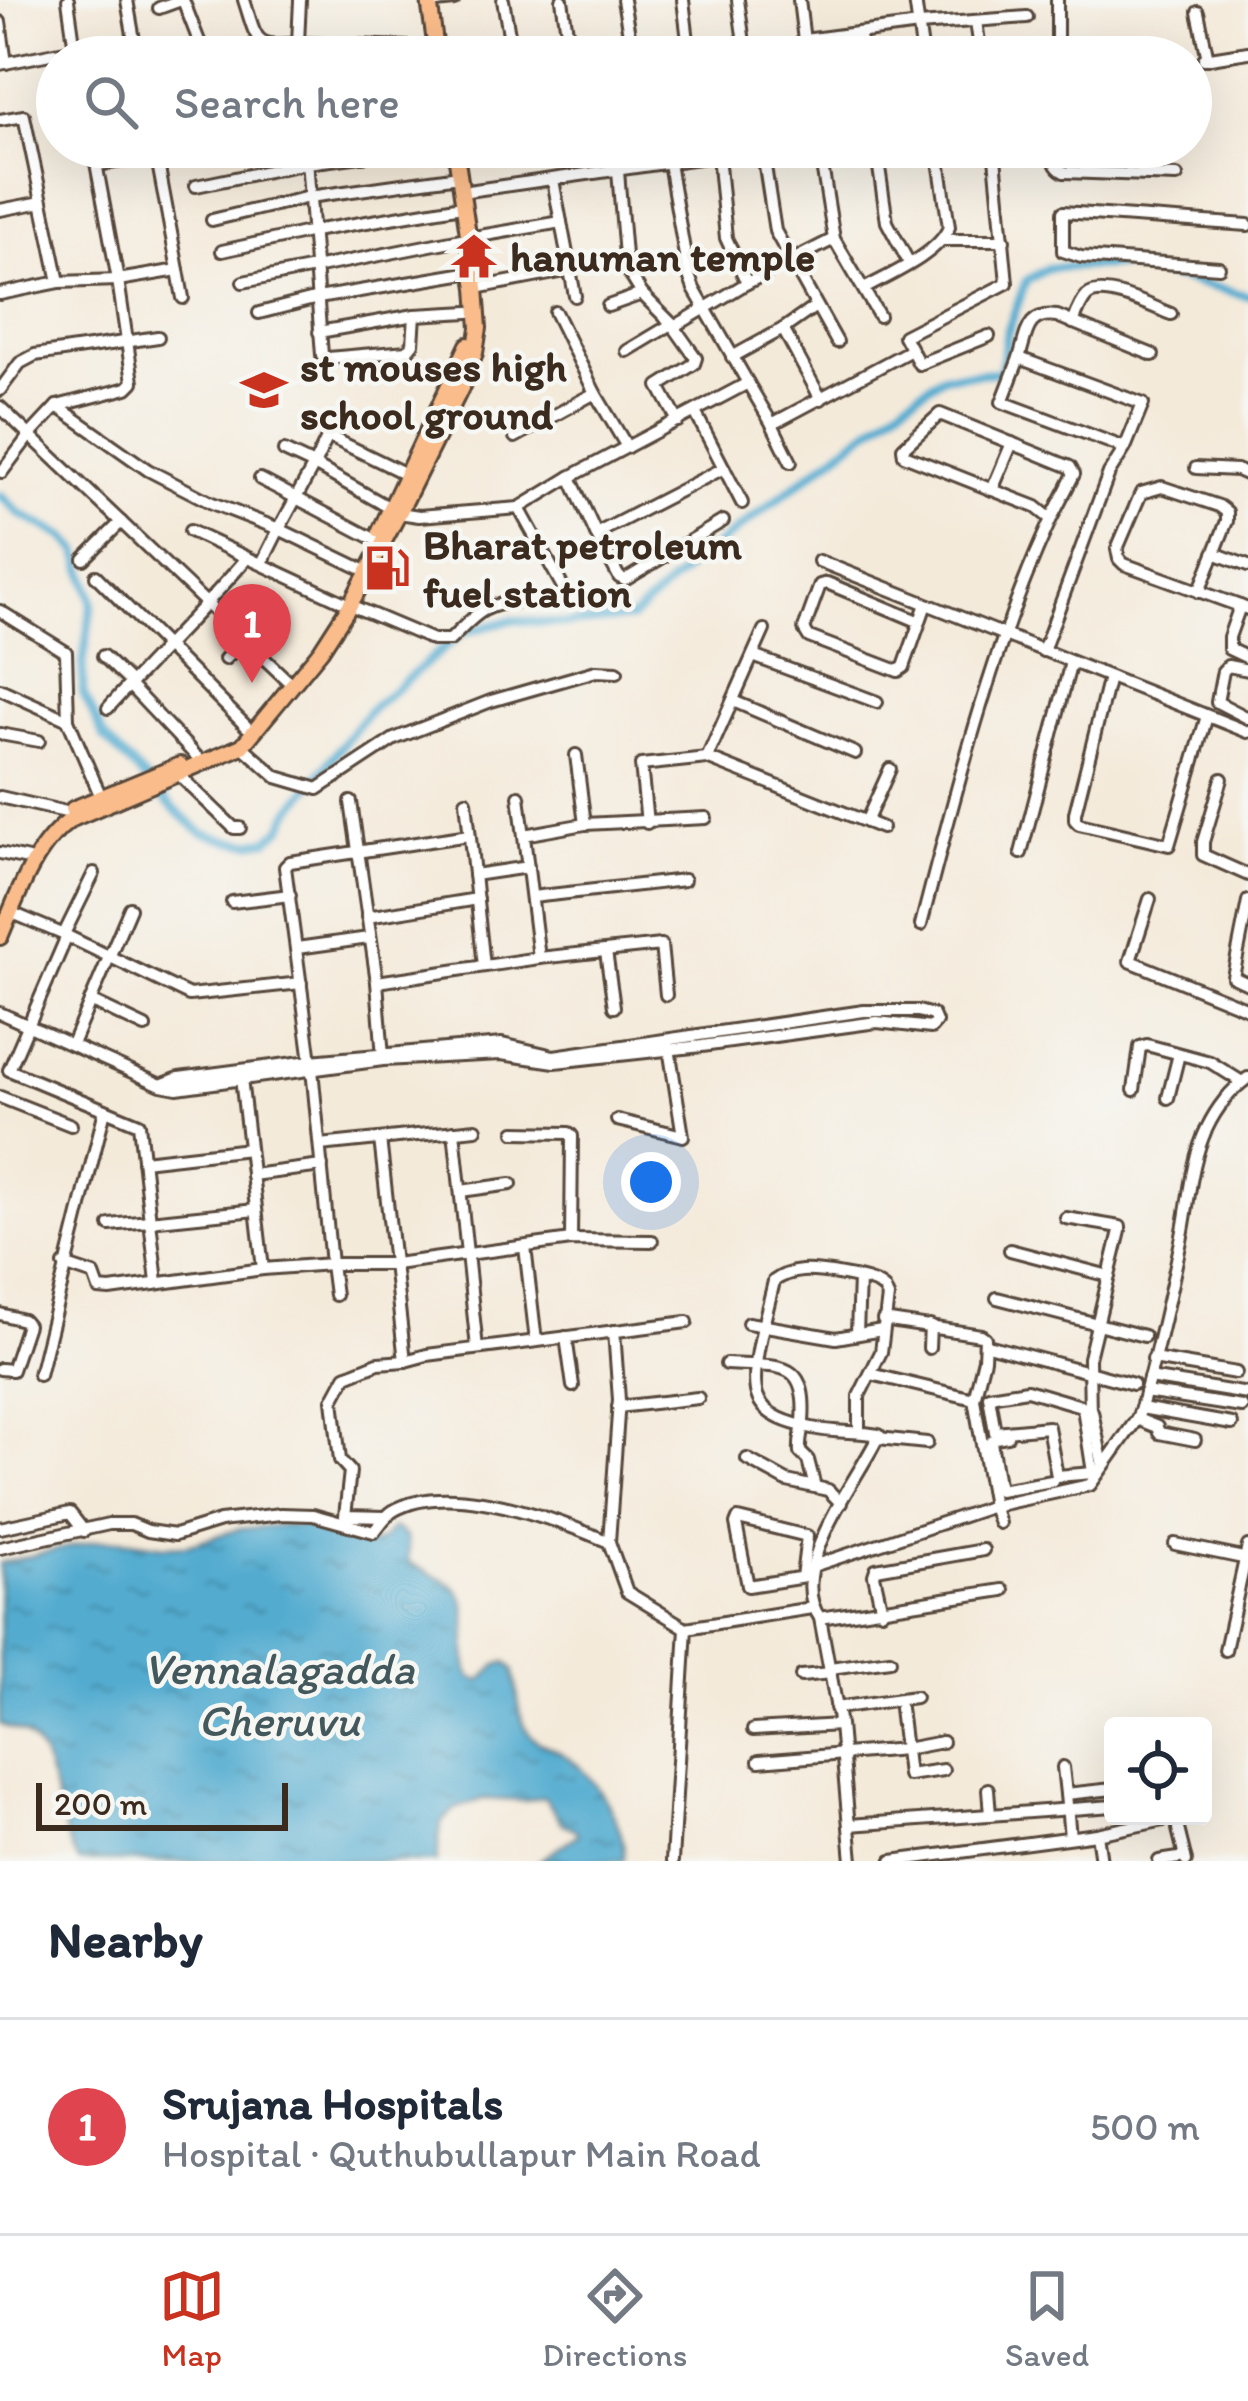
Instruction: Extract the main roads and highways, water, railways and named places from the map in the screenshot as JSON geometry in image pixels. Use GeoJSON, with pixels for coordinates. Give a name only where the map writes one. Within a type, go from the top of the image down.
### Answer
{"type":"FeatureCollection","features":[{"type":"Feature","properties":{"kind":"main road"},"geometry":{"type":"LineString","coordinates":[[433,1],[436,36]]}},
{"type":"Feature","properties":{"kind":"main road"},"geometry":{"type":"LineString","coordinates":[[452,168],[458,200]]}},
{"type":"Feature","properties":{"kind":"main road"},"geometry":{"type":"LineString","coordinates":[[0,937],[4,912],[49,825],[66,812],[242,746],[321,650],[462,386],[475,352],[479,328],[476,288],[454,168]]}},
{"type":"Feature","properties":{"kind":"main road"},"geometry":{"type":"LineString","coordinates":[[365,570],[471,338],[464,238]]}},
{"type":"Feature","properties":{"kind":"main road"},"geometry":{"type":"LineString","coordinates":[[174,773],[234,740],[288,681],[346,604]]}},
{"type":"Feature","properties":{"kind":"main road"},"geometry":{"type":"LineString","coordinates":[[4,912],[56,830],[118,794]]}},
{"type":"Feature","properties":{"kind":"water","name":"Vennalagadda Cheruvu"},"geometry":{"type":"Polygon","coordinates":[[[305,1526],[372,1544],[392,1528],[402,1533],[408,1561],[447,1581],[463,1600],[470,1677],[481,1681],[506,1662],[513,1669],[528,1732],[571,1760],[595,1784],[619,1829],[624,1860],[539,1861],[577,1835],[544,1797],[483,1799],[455,1809],[441,1823],[437,1861],[78,1861],[44,1760],[24,1734],[0,1724],[0,1563],[95,1541],[187,1545],[239,1529],[305,1526]]]}},
{"type":"Feature","properties":{"kind":"waterway"},"geometry":{"type":"LineString","coordinates":[[0,495],[20,514],[65,537],[78,551],[92,601],[83,693],[104,737],[201,832],[250,843],[268,840],[282,828],[369,711],[462,633],[512,620],[564,624],[632,618],[690,566],[909,399],[944,376],[1001,372],[1007,333],[1026,281],[1048,268],[1127,265],[1248,296]]}},
{"type":"Feature","properties":{"kind":"place","name":"hanuman temple"},"geometry":{"type":"Point","coordinates":[474,256]}},
{"type":"Feature","properties":{"kind":"place","name":"st mouses high school ground"},"geometry":{"type":"Point","coordinates":[264,390]}},
{"type":"Feature","properties":{"kind":"place","name":"Bharat petroleum fuel station"},"geometry":{"type":"Point","coordinates":[387,568]}},
{"type":"Feature","properties":{"kind":"place","name":"Srujana Hospitals"},"geometry":{"type":"Point","coordinates":[252,683]}}]}
